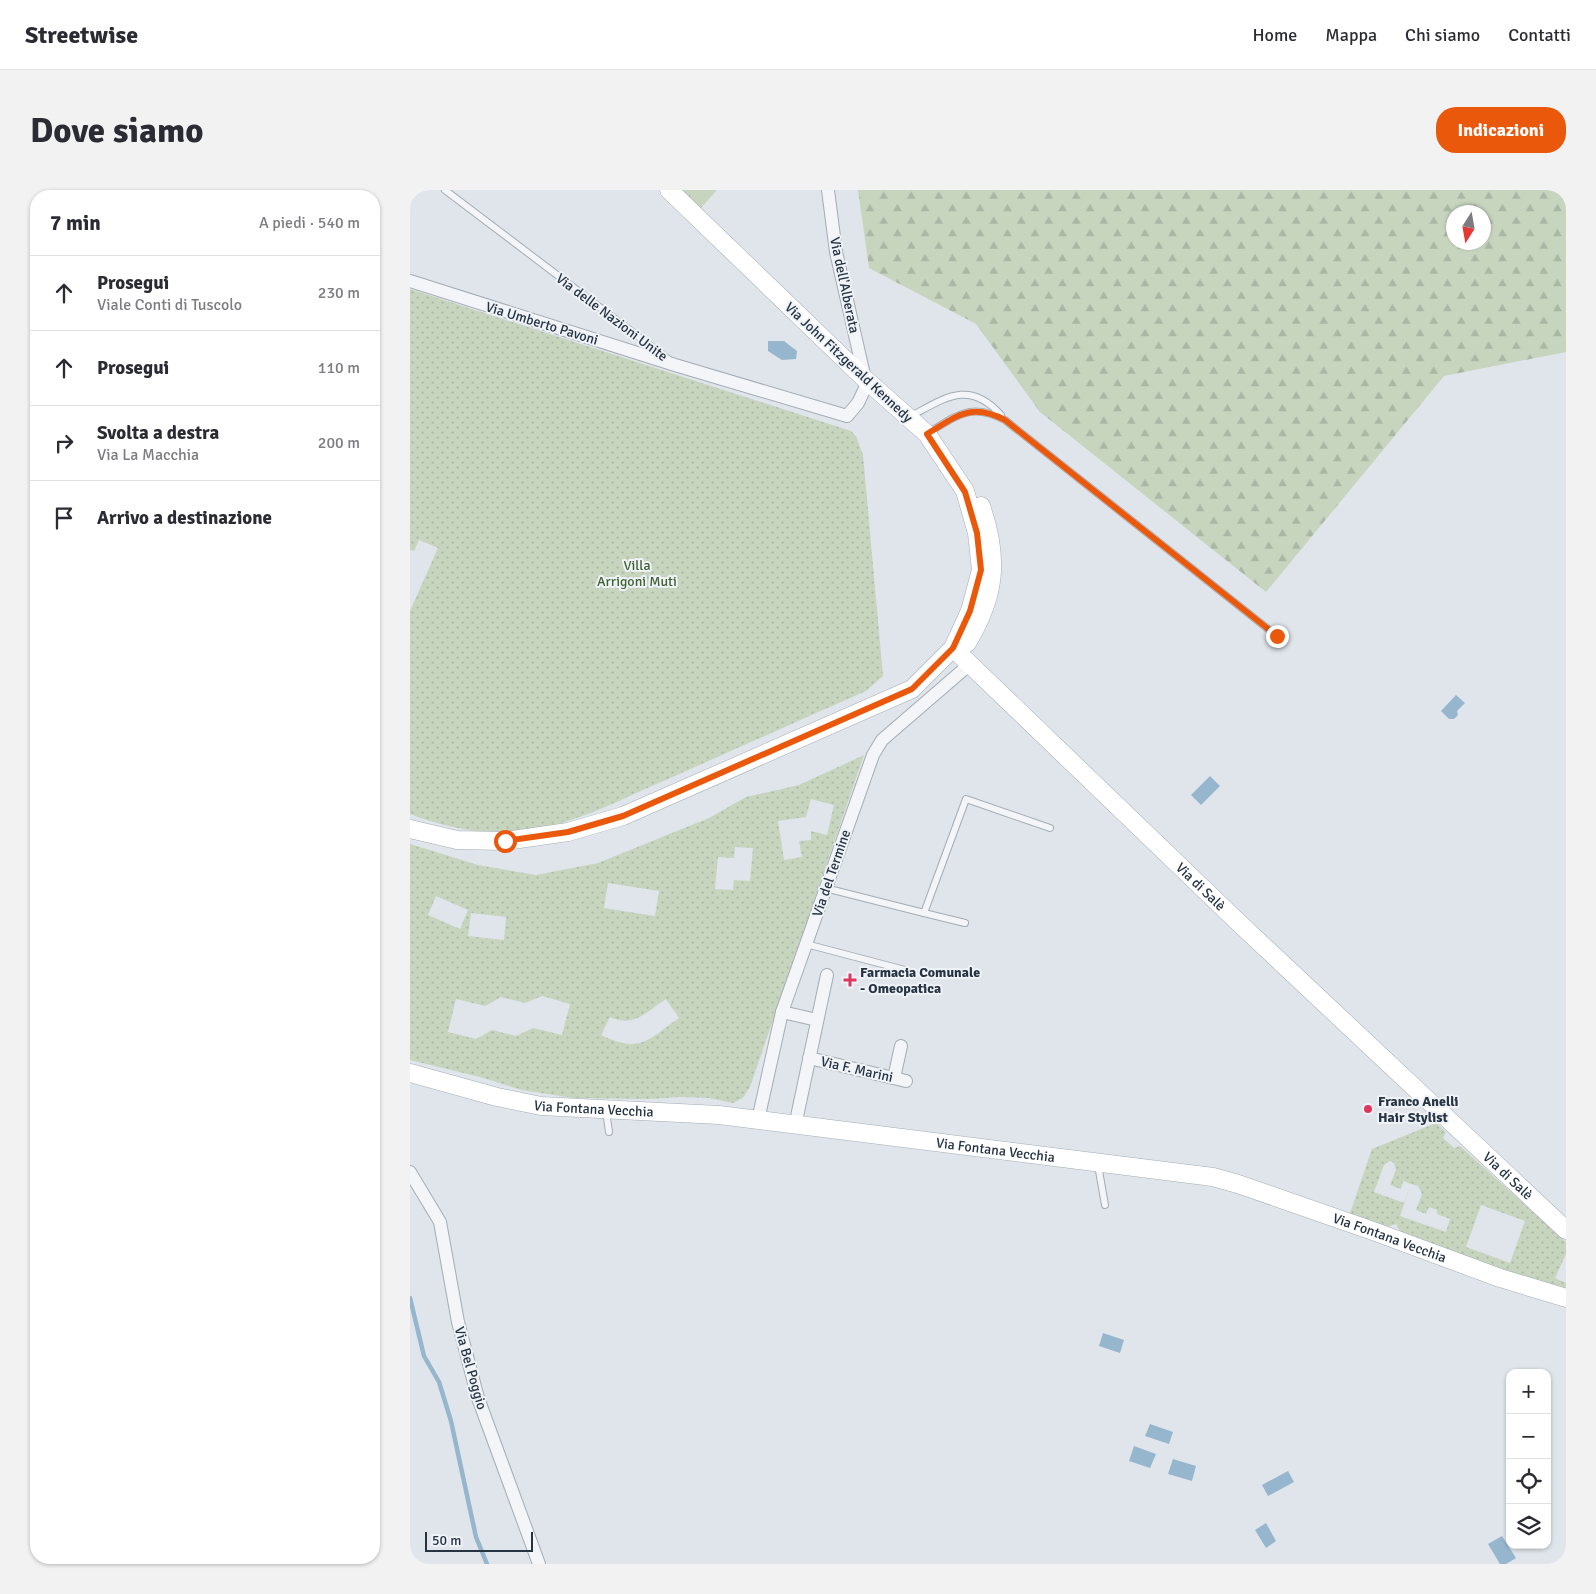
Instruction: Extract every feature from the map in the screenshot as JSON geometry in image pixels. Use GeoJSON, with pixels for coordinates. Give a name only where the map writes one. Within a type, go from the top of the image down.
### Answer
{"type":"FeatureCollection","features":[{"type":"Feature","properties":{"kind":"main road","name":"Via John Fitzgerald Kennedy"},"geometry":{"type":"LineString","coordinates":[[410,830],[457,840],[494,842],[544,836],[601,824],[652,804],[912,689],[940,673],[961,656],[986,608],[994,563],[990,532],[974,484],[952,455],[866,380],[669,190]]}},
{"type":"Feature","properties":{"kind":"main road","name":"Via di Salè"},"geometry":{"type":"LineString","coordinates":[[961,656],[1566,1230]]}},
{"type":"Feature","properties":{"kind":"main road","name":"Via Fontana Vecchia"},"geometry":{"type":"LineString","coordinates":[[410,1073],[525,1103],[555,1108],[703,1114],[1228,1181],[1500,1278],[1566,1298]]}},
{"type":"Feature","properties":{"kind":"street","name":"Via dell'Alberata"},"geometry":{"type":"LineString","coordinates":[[828,190],[836,252],[866,380]]}},
{"type":"Feature","properties":{"kind":"street","name":"Via Umberto Pavoni"},"geometry":{"type":"LineString","coordinates":[[410,281],[675,364]]}},
{"type":"Feature","properties":{"kind":"street","name":"Via delle Nazioni Unite"},"geometry":{"type":"LineString","coordinates":[[675,364],[847,416],[858,403],[866,380]]}},
{"type":"Feature","properties":{"kind":"street","name":"Via del Termine"},"geometry":{"type":"LineString","coordinates":[[758,1120],[782,1012],[868,767],[882,740],[961,656]]}},
{"type":"Feature","properties":{"kind":"street"},"geometry":{"type":"LineString","coordinates":[[795,1126],[827,975]]}},
{"type":"Feature","properties":{"kind":"street"},"geometry":{"type":"LineString","coordinates":[[782,1012],[817,1020]]}},
{"type":"Feature","properties":{"kind":"street","name":"Via F. Marini"},"geometry":{"type":"LineString","coordinates":[[809,1058],[900,1079],[901,1046]]}},
{"type":"Feature","properties":{"kind":"street","name":"Via Bel Poggio"},"geometry":{"type":"LineString","coordinates":[[410,1172],[440,1222],[458,1322],[478,1398],[539,1564]]}},
{"type":"Feature","properties":{"kind":"lane","name":"Via delle Nazioni Unite"},"geometry":{"type":"LineString","coordinates":[[445,190],[675,364]]}},
{"type":"Feature","properties":{"kind":"lane"},"geometry":{"type":"LineString","coordinates":[[908,417],[943,399],[967,393],[989,402],[1005,420],[1277,636]]}},
{"type":"Feature","properties":{"kind":"lane"},"geometry":{"type":"LineString","coordinates":[[927,434],[963,412],[988,411],[1005,420]]}},
{"type":"Feature","properties":{"kind":"lane"},"geometry":{"type":"LineString","coordinates":[[924,913],[966,799],[1050,828]]}},
{"type":"Feature","properties":{"kind":"lane"},"geometry":{"type":"LineString","coordinates":[[825,888],[965,923]]}},
{"type":"Feature","properties":{"kind":"lane"},"geometry":{"type":"LineString","coordinates":[[806,944],[905,970]]}},
{"type":"Feature","properties":{"kind":"lane"},"geometry":{"type":"LineString","coordinates":[[605,1110],[609,1132]]}},
{"type":"Feature","properties":{"kind":"lane"},"geometry":{"type":"LineString","coordinates":[[1098,1164],[1105,1205]]}},
{"type":"Feature","properties":{"kind":"green space"},"geometry":{"type":"Polygon","coordinates":[[[682,190],[717,190],[700,209],[682,190]]]}},
{"type":"Feature","properties":{"kind":"green space"},"geometry":{"type":"Polygon","coordinates":[[[858,190],[1566,190],[1566,352],[1444,376],[1266,592],[1040,412],[976,324],[869,268],[858,190]]]}},
{"type":"Feature","properties":{"kind":"green space","name":"Villa Arrigoni Muti"},"geometry":{"type":"Polygon","coordinates":[[[410,289],[851,431],[856,436],[863,455],[883,676],[866,691],[615,803],[559,824],[521,831],[493,832],[451,827],[410,814],[410,611],[438,548],[419,540],[414,551],[410,550],[410,289]]]}},
{"type":"Feature","properties":{"kind":"green space"},"geometry":{"type":"Polygon","coordinates":[[[864,755],[750,1087],[743,1098],[733,1103],[709,1098],[681,1097],[651,1099],[573,1098],[522,1090],[480,1077],[410,1060],[410,844],[478,865],[536,875],[598,863],[709,818],[746,797],[799,785],[864,755]],[[811,799],[806,817],[778,821],[784,860],[802,857],[799,841],[811,840],[811,831],[827,835],[834,805],[811,799]],[[735,847],[734,858],[718,857],[715,889],[733,890],[734,880],[750,881],[753,848],[735,847]],[[608,883],[604,908],[655,916],[659,891],[608,883]],[[436,896],[428,915],[460,929],[468,910],[436,896]],[[471,913],[468,936],[504,940],[506,917],[471,913]],[[542,996],[525,1003],[501,997],[485,1006],[456,999],[448,1032],[476,1039],[492,1030],[516,1036],[533,1028],[562,1035],[570,1004],[542,996]],[[666,999],[633,1020],[618,1020],[610,1017],[601,1035],[614,1041],[635,1044],[651,1038],[679,1018],[666,999]]]}},
{"type":"Feature","properties":{"kind":"green space"},"geometry":{"type":"Polygon","coordinates":[[[1436,1123],[1446,1132],[1443,1138],[1454,1148],[1460,1146],[1566,1242],[1566,1254],[1555,1278],[1566,1283],[1566,1289],[1540,1285],[1401,1233],[1396,1224],[1388,1227],[1350,1213],[1372,1149],[1436,1123]],[[1390,1161],[1384,1165],[1374,1192],[1404,1203],[1411,1184],[1403,1181],[1401,1189],[1390,1185],[1396,1170],[1394,1163],[1390,1161]],[[1411,1184],[1400,1216],[1446,1232],[1450,1219],[1437,1214],[1437,1210],[1429,1207],[1426,1214],[1416,1210],[1422,1194],[1418,1186],[1411,1184]],[[1481,1205],[1466,1247],[1510,1263],[1525,1221],[1481,1205]]]}},
{"type":"Feature","properties":{"kind":"water"},"geometry":{"type":"Polygon","coordinates":[[[768,341],[784,341],[797,351],[796,359],[782,360],[768,351],[768,341]]]}},
{"type":"Feature","properties":{"kind":"water"},"geometry":{"type":"Polygon","coordinates":[[[1456,695],[1465,703],[1457,711],[1458,715],[1454,719],[1449,719],[1441,711],[1456,695]]]}},
{"type":"Feature","properties":{"kind":"water"},"geometry":{"type":"Polygon","coordinates":[[[1210,776],[1220,786],[1201,805],[1191,795],[1210,776]]]}},
{"type":"Feature","properties":{"kind":"water"},"geometry":{"type":"Polygon","coordinates":[[[1103,1333],[1124,1340],[1120,1353],[1099,1346],[1103,1333]]]}},
{"type":"Feature","properties":{"kind":"water"},"geometry":{"type":"Polygon","coordinates":[[[1150,1424],[1173,1432],[1169,1444],[1145,1436],[1150,1424]]]}},
{"type":"Feature","properties":{"kind":"water"},"geometry":{"type":"Polygon","coordinates":[[[1134,1446],[1156,1454],[1150,1468],[1129,1461],[1134,1446]]]}},
{"type":"Feature","properties":{"kind":"water"},"geometry":{"type":"Polygon","coordinates":[[[1173,1459],[1196,1466],[1192,1481],[1168,1474],[1173,1459]]]}},
{"type":"Feature","properties":{"kind":"water"},"geometry":{"type":"Polygon","coordinates":[[[1288,1471],[1294,1482],[1268,1496],[1262,1485],[1288,1471]]]}},
{"type":"Feature","properties":{"kind":"water"},"geometry":{"type":"Polygon","coordinates":[[[1266,1523],[1276,1541],[1266,1548],[1255,1530],[1266,1523]]]}},
{"type":"Feature","properties":{"kind":"water"},"geometry":{"type":"Polygon","coordinates":[[[1502,1536],[1506,1542],[1506,1549],[1510,1549],[1516,1558],[1506,1564],[1500,1564],[1488,1544],[1502,1536]]]}},
{"type":"Feature","properties":{"kind":"waterway"},"geometry":{"type":"LineString","coordinates":[[410,1298],[424,1356],[439,1382],[451,1421],[476,1537],[487,1564]]}},
{"type":"Feature","properties":{"kind":"place","name":"Farmacia Comunale - Omeopatica"},"geometry":{"type":"Point","coordinates":[850,980]}},
{"type":"Feature","properties":{"kind":"place","name":"Franco Anelli Hair Stylist"},"geometry":{"type":"Point","coordinates":[1368,1109]}},
{"type":"Feature","properties":{"kind":"route"},"geometry":{"type":"LineString","coordinates":[[505,841],[568,832],[601,824],[623,816],[912,689],[953,648],[970,611],[981,570],[977,533],[965,492],[927,434],[963,412],[988,411],[1005,420],[1277,636]]}}]}
